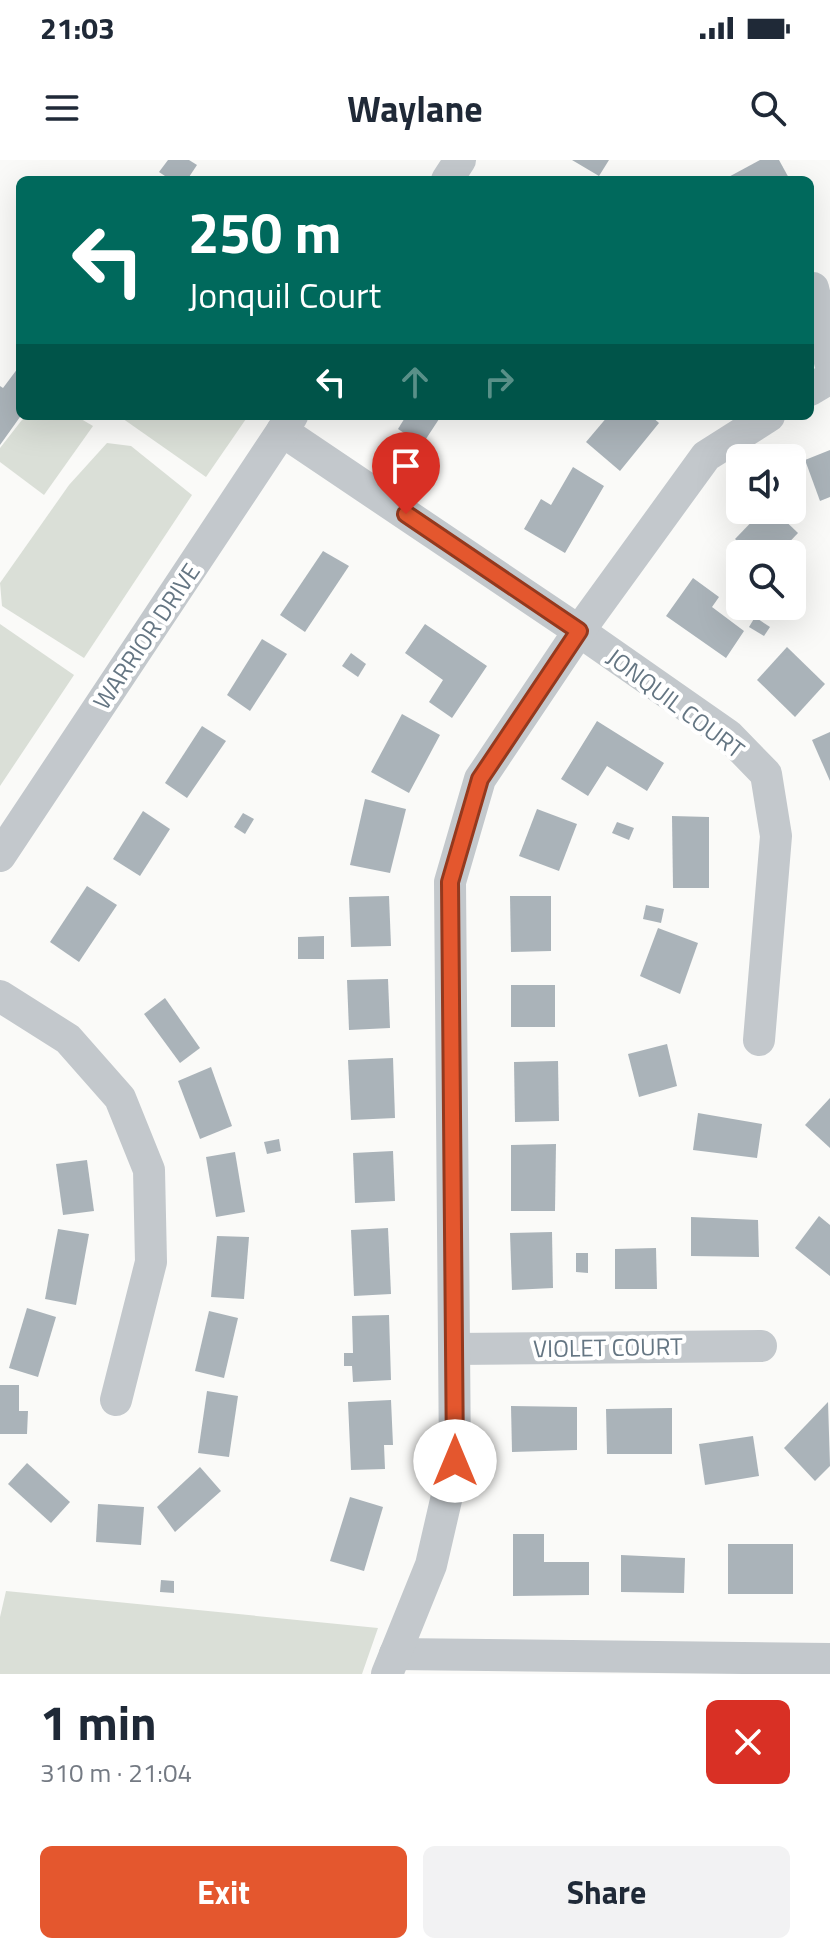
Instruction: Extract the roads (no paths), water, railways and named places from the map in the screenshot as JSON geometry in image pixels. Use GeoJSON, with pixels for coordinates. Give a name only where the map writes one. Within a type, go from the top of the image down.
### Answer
{"type":"FeatureCollection","features":[{"type":"Feature","properties":{"kind":"street"},"geometry":{"type":"LineString","coordinates":[[814,292],[830,362]]}},
{"type":"Feature","properties":{"kind":"street"},"geometry":{"type":"LineString","coordinates":[[763,420],[706,456],[579,631],[480,779],[450,882],[455,1461],[431,1565],[391,1664],[830,1659]]}},
{"type":"Feature","properties":{"kind":"street","name":"JONQUIL COURT"},"geometry":{"type":"LineString","coordinates":[[287,424],[728,735],[766,774],[776,836],[759,1040]]}},
{"type":"Feature","properties":{"kind":"street","name":"WARRIOR DRIVE"},"geometry":{"type":"LineString","coordinates":[[0,856],[287,424]]}},
{"type":"Feature","properties":{"kind":"street"},"geometry":{"type":"LineString","coordinates":[[0,996],[68,1039],[120,1098],[149,1170],[151,1262],[116,1400]]}},
{"type":"Feature","properties":{"kind":"street","name":"VIOLET COURT"},"geometry":{"type":"LineString","coordinates":[[455,1349],[761,1346]]}}]}
